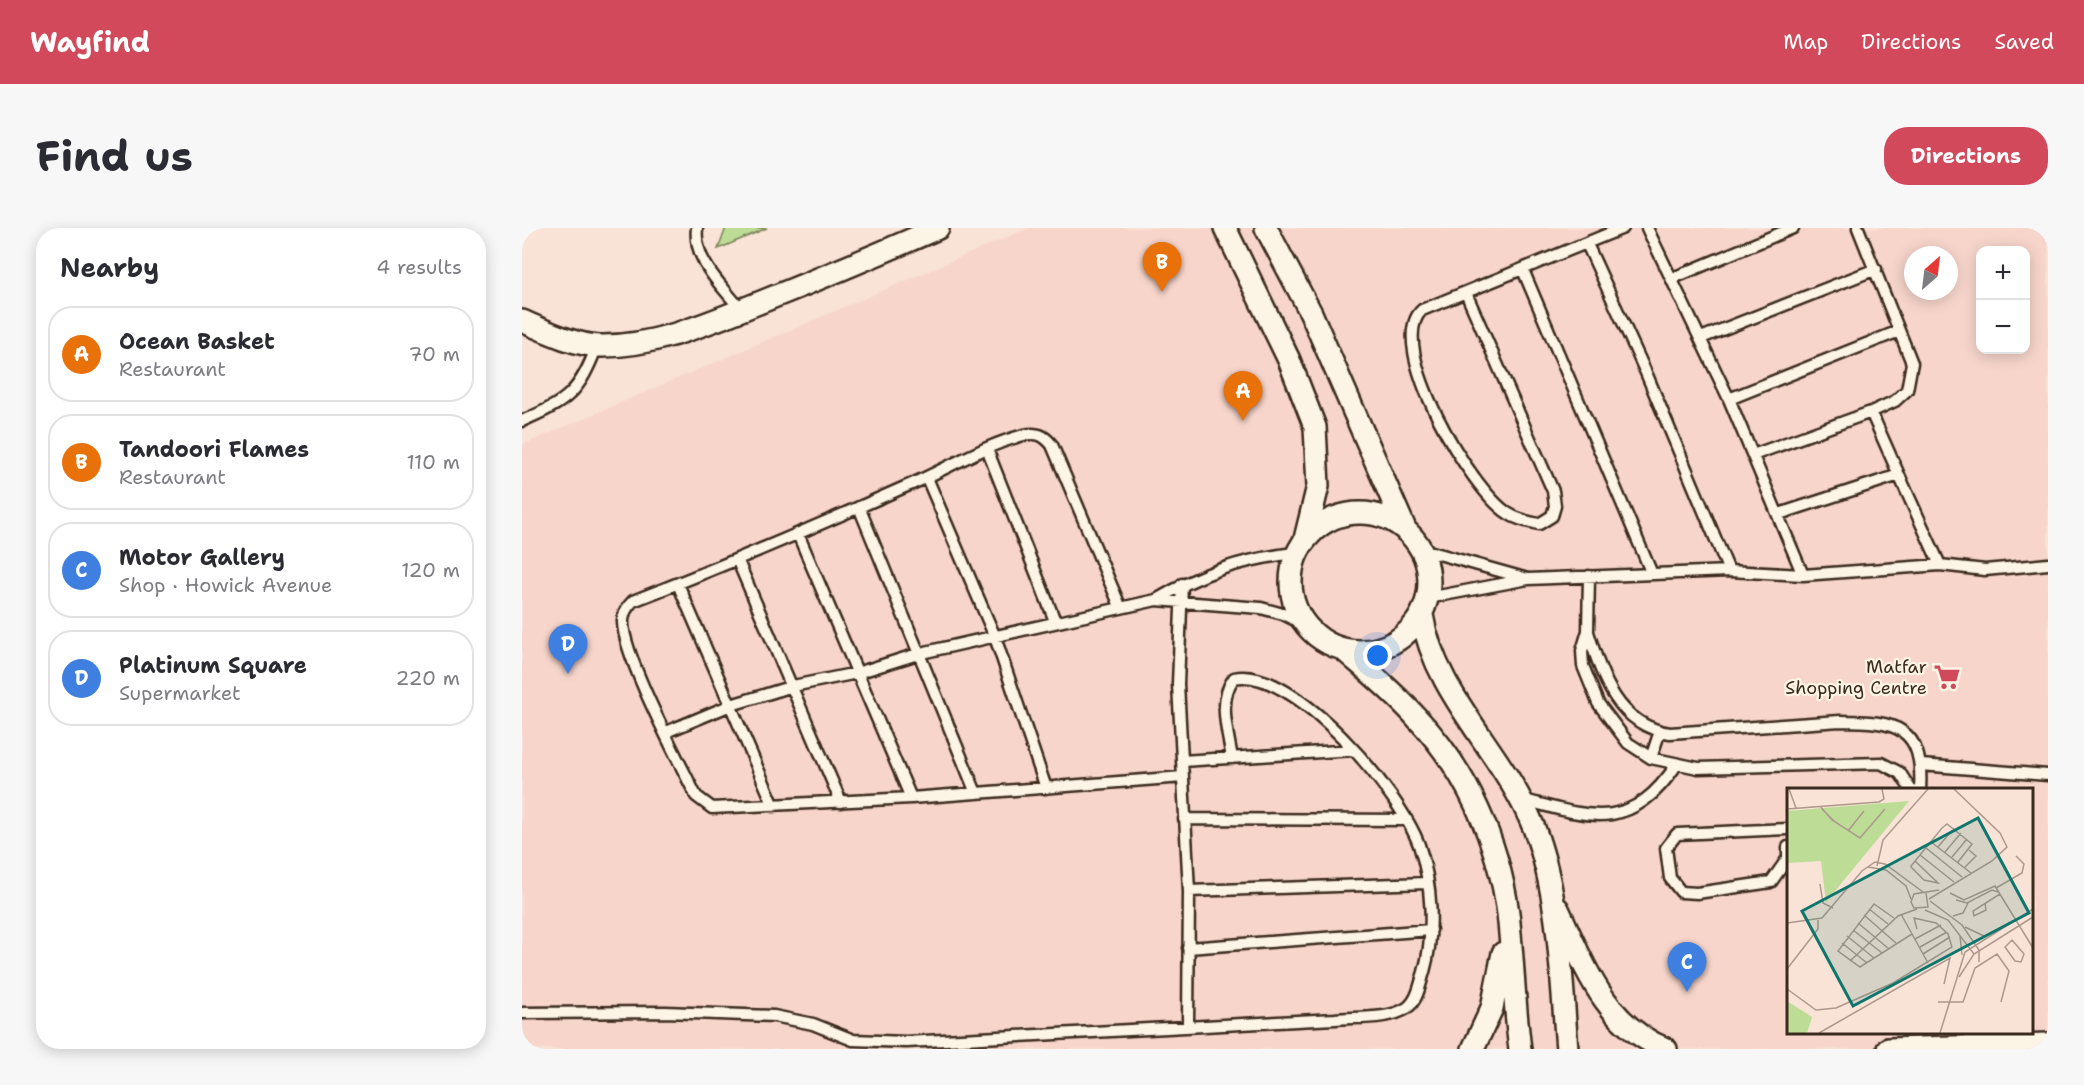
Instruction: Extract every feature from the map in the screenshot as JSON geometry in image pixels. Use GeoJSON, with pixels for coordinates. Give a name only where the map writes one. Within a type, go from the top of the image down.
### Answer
{"type":"FeatureCollection","features":[{"type":"Feature","properties":{"kind":"street"},"geometry":{"type":"LineString","coordinates":[[522,321],[551,334],[597,346],[634,344],[691,329],[741,310],[938,228]]}},
{"type":"Feature","properties":{"kind":"street"},"geometry":{"type":"LineString","coordinates":[[1225,228],[1289,360],[1316,427],[1318,486],[1290,583],[1294,606],[1305,626],[1322,641],[1344,650],[1367,651],[1389,646],[1408,633],[1425,606]]}},
{"type":"Feature","properties":{"kind":"street"},"geometry":{"type":"LineString","coordinates":[[1266,228],[1311,313],[1406,531]]}},
{"type":"Feature","properties":{"kind":"street"},"geometry":{"type":"LineString","coordinates":[[1299,547],[1321,525],[1342,515],[1365,513],[1387,518],[1406,531],[1421,549],[1429,573],[1425,606],[1430,651],[1440,674],[1497,758],[1534,828],[1551,892],[1567,1049]]}},
{"type":"Feature","properties":{"kind":"street"},"geometry":{"type":"LineString","coordinates":[[1344,650],[1418,718],[1464,782],[1480,811],[1492,845],[1508,913],[1520,1049]]}},
{"type":"Feature","properties":{"kind":"street"},"geometry":{"type":"LineString","coordinates":[[1551,892],[1592,982],[1608,1007],[1648,1042],[1666,1049]]}},
{"type":"Feature","properties":{"kind":"street"},"geometry":{"type":"LineString","coordinates":[[1473,1049],[1492,1008],[1502,965],[1508,913]]}},
{"type":"Feature","properties":{"kind":"street"},"geometry":{"type":"LineString","coordinates":[[1888,1049],[1931,1043],[2048,1044]]}},
{"type":"Feature","properties":{"kind":"lane"},"geometry":{"type":"LineString","coordinates":[[697,228],[696,243],[699,257],[741,310]]}},
{"type":"Feature","properties":{"kind":"lane"},"geometry":{"type":"LineString","coordinates":[[1466,293],[1552,491],[1555,506],[1552,516],[1539,524],[1508,514],[1469,471],[1443,428],[1416,356],[1411,333],[1416,316],[1422,310],[1623,228]]}},
{"type":"Feature","properties":{"kind":"lane"},"geometry":{"type":"LineString","coordinates":[[1647,228],[1673,278],[1729,399],[1803,575]]}},
{"type":"Feature","properties":{"kind":"lane"},"geometry":{"type":"LineString","coordinates":[[1673,278],[1793,228]]}},
{"type":"Feature","properties":{"kind":"lane"},"geometry":{"type":"LineString","coordinates":[[1753,454],[1871,412],[1895,400],[1907,390],[1912,363],[1858,228]]}},
{"type":"Feature","properties":{"kind":"lane"},"geometry":{"type":"LineString","coordinates":[[1587,244],[1647,375],[1729,571]]}},
{"type":"Feature","properties":{"kind":"lane"},"geometry":{"type":"LineString","coordinates":[[1701,338],[1876,269]]}},
{"type":"Feature","properties":{"kind":"lane"},"geometry":{"type":"LineString","coordinates":[[1523,270],[1652,574]]}},
{"type":"Feature","properties":{"kind":"lane"},"geometry":{"type":"LineString","coordinates":[[1729,399],[1899,331]]}},
{"type":"Feature","properties":{"kind":"lane"},"geometry":{"type":"LineString","coordinates":[[522,421],[566,399],[588,372],[597,346]]}},
{"type":"Feature","properties":{"kind":"lane"},"geometry":{"type":"LineString","coordinates":[[1871,412],[1940,565]]}},
{"type":"Feature","properties":{"kind":"lane"},"geometry":{"type":"LineString","coordinates":[[1120,606],[1052,445],[1046,437],[1037,433],[1024,435],[987,449],[927,478],[798,534],[633,601],[627,607],[623,621],[630,652],[696,796],[706,806],[724,809],[911,798],[1183,777]]}},
{"type":"Feature","properties":{"kind":"lane"},"geometry":{"type":"LineString","coordinates":[[987,449],[1055,621]]}},
{"type":"Feature","properties":{"kind":"lane"},"geometry":{"type":"LineString","coordinates":[[1779,514],[1899,475]]}},
{"type":"Feature","properties":{"kind":"lane"},"geometry":{"type":"LineString","coordinates":[[927,478],[994,637],[1046,788]]}},
{"type":"Feature","properties":{"kind":"lane"},"geometry":{"type":"LineString","coordinates":[[859,507],[921,653],[976,793]]}},
{"type":"Feature","properties":{"kind":"lane"},"geometry":{"type":"LineString","coordinates":[[798,534],[911,798]]}},
{"type":"Feature","properties":{"kind":"lane"},"geometry":{"type":"LineString","coordinates":[[1156,600],[1200,575],[1299,547]]}},
{"type":"Feature","properties":{"kind":"lane"},"geometry":{"type":"LineString","coordinates":[[1421,549],[1528,579]]}},
{"type":"Feature","properties":{"kind":"lane"},"geometry":{"type":"LineString","coordinates":[[737,559],[841,802]]}},
{"type":"Feature","properties":{"kind":"lane"},"geometry":{"type":"LineString","coordinates":[[1425,606],[1528,579],[1729,571],[1803,575],[1940,565],[1985,570],[2048,564]]}},
{"type":"Feature","properties":{"kind":"lane"},"geometry":{"type":"LineString","coordinates":[[1589,576],[1588,631],[1582,651],[1583,666],[1598,703],[1628,743],[1651,758],[1698,768],[1881,764],[1900,773],[1910,788]]}},
{"type":"Feature","properties":{"kind":"lane"},"geometry":{"type":"LineString","coordinates":[[678,584],[774,806]]}},
{"type":"Feature","properties":{"kind":"lane"},"geometry":{"type":"LineString","coordinates":[[1182,584],[1178,684],[1189,891],[1188,1027]]}},
{"type":"Feature","properties":{"kind":"lane"},"geometry":{"type":"LineString","coordinates":[[666,732],[731,705],[793,686],[857,673],[921,653],[1055,621],[1156,600],[1261,608],[1283,614],[1305,626]]}},
{"type":"Feature","properties":{"kind":"lane"},"geometry":{"type":"LineString","coordinates":[[1588,631],[1601,672],[1612,695],[1629,715],[1660,731],[1864,721],[1885,725],[1909,736],[1917,747],[1921,765],[1920,788]]}},
{"type":"Feature","properties":{"kind":"lane"},"geometry":{"type":"LineString","coordinates":[[522,1013],[642,1012],[774,1016],[813,1024],[853,1040],[879,1042],[1394,1014],[1414,1001],[1427,962],[1431,930],[1426,883],[1420,846],[1386,786],[1320,716],[1263,680],[1242,676],[1234,678],[1230,683],[1225,701],[1232,758]]}},
{"type":"Feature","properties":{"kind":"lane"},"geometry":{"type":"LineString","coordinates":[[1651,758],[1660,731]]}},
{"type":"Feature","properties":{"kind":"lane"},"geometry":{"type":"LineString","coordinates":[[1182,761],[1354,750]]}},
{"type":"Feature","properties":{"kind":"lane"},"geometry":{"type":"LineString","coordinates":[[1520,799],[1581,815],[1603,815],[1635,807],[1650,799],[1677,764]]}},
{"type":"Feature","properties":{"kind":"lane"},"geometry":{"type":"LineString","coordinates":[[1921,765],[2048,775]]}},
{"type":"Feature","properties":{"kind":"lane"},"geometry":{"type":"LineString","coordinates":[[1184,819],[1407,820]]}},
{"type":"Feature","properties":{"kind":"lane"},"geometry":{"type":"LineString","coordinates":[[1787,829],[1677,834],[1666,848],[1670,878],[1681,892],[1697,893],[1771,882],[1787,859]]}},
{"type":"Feature","properties":{"kind":"lane"},"geometry":{"type":"LineString","coordinates":[[1189,891],[1426,883]]}},
{"type":"Feature","properties":{"kind":"lane"},"geometry":{"type":"LineString","coordinates":[[1188,948],[1431,930]]}},
{"type":"Feature","properties":{"kind":"shaded area"},"geometry":{"type":"Polygon","coordinates":[[[1029,228],[2048,228],[2048,1049],[522,1049],[522,445],[1029,228]]]}},
{"type":"Feature","properties":{"kind":"green space"},"geometry":{"type":"Polygon","coordinates":[[[726,228],[767,228],[718,249],[726,228]]]}},
{"type":"Feature","properties":{"kind":"place","name":"Tandoori Flames"},"geometry":{"type":"Point","coordinates":[1162,292]}},
{"type":"Feature","properties":{"kind":"place","name":"Ocean Basket"},"geometry":{"type":"Point","coordinates":[1243,421]}},
{"type":"Feature","properties":{"kind":"place","name":"Platinum Square"},"geometry":{"type":"Point","coordinates":[568,674]}},
{"type":"Feature","properties":{"kind":"place","name":"Matfar Shopping Centre"},"geometry":{"type":"Point","coordinates":[1947,677]}},
{"type":"Feature","properties":{"kind":"place","name":"Motor Gallery"},"geometry":{"type":"Point","coordinates":[1687,992]}}]}
